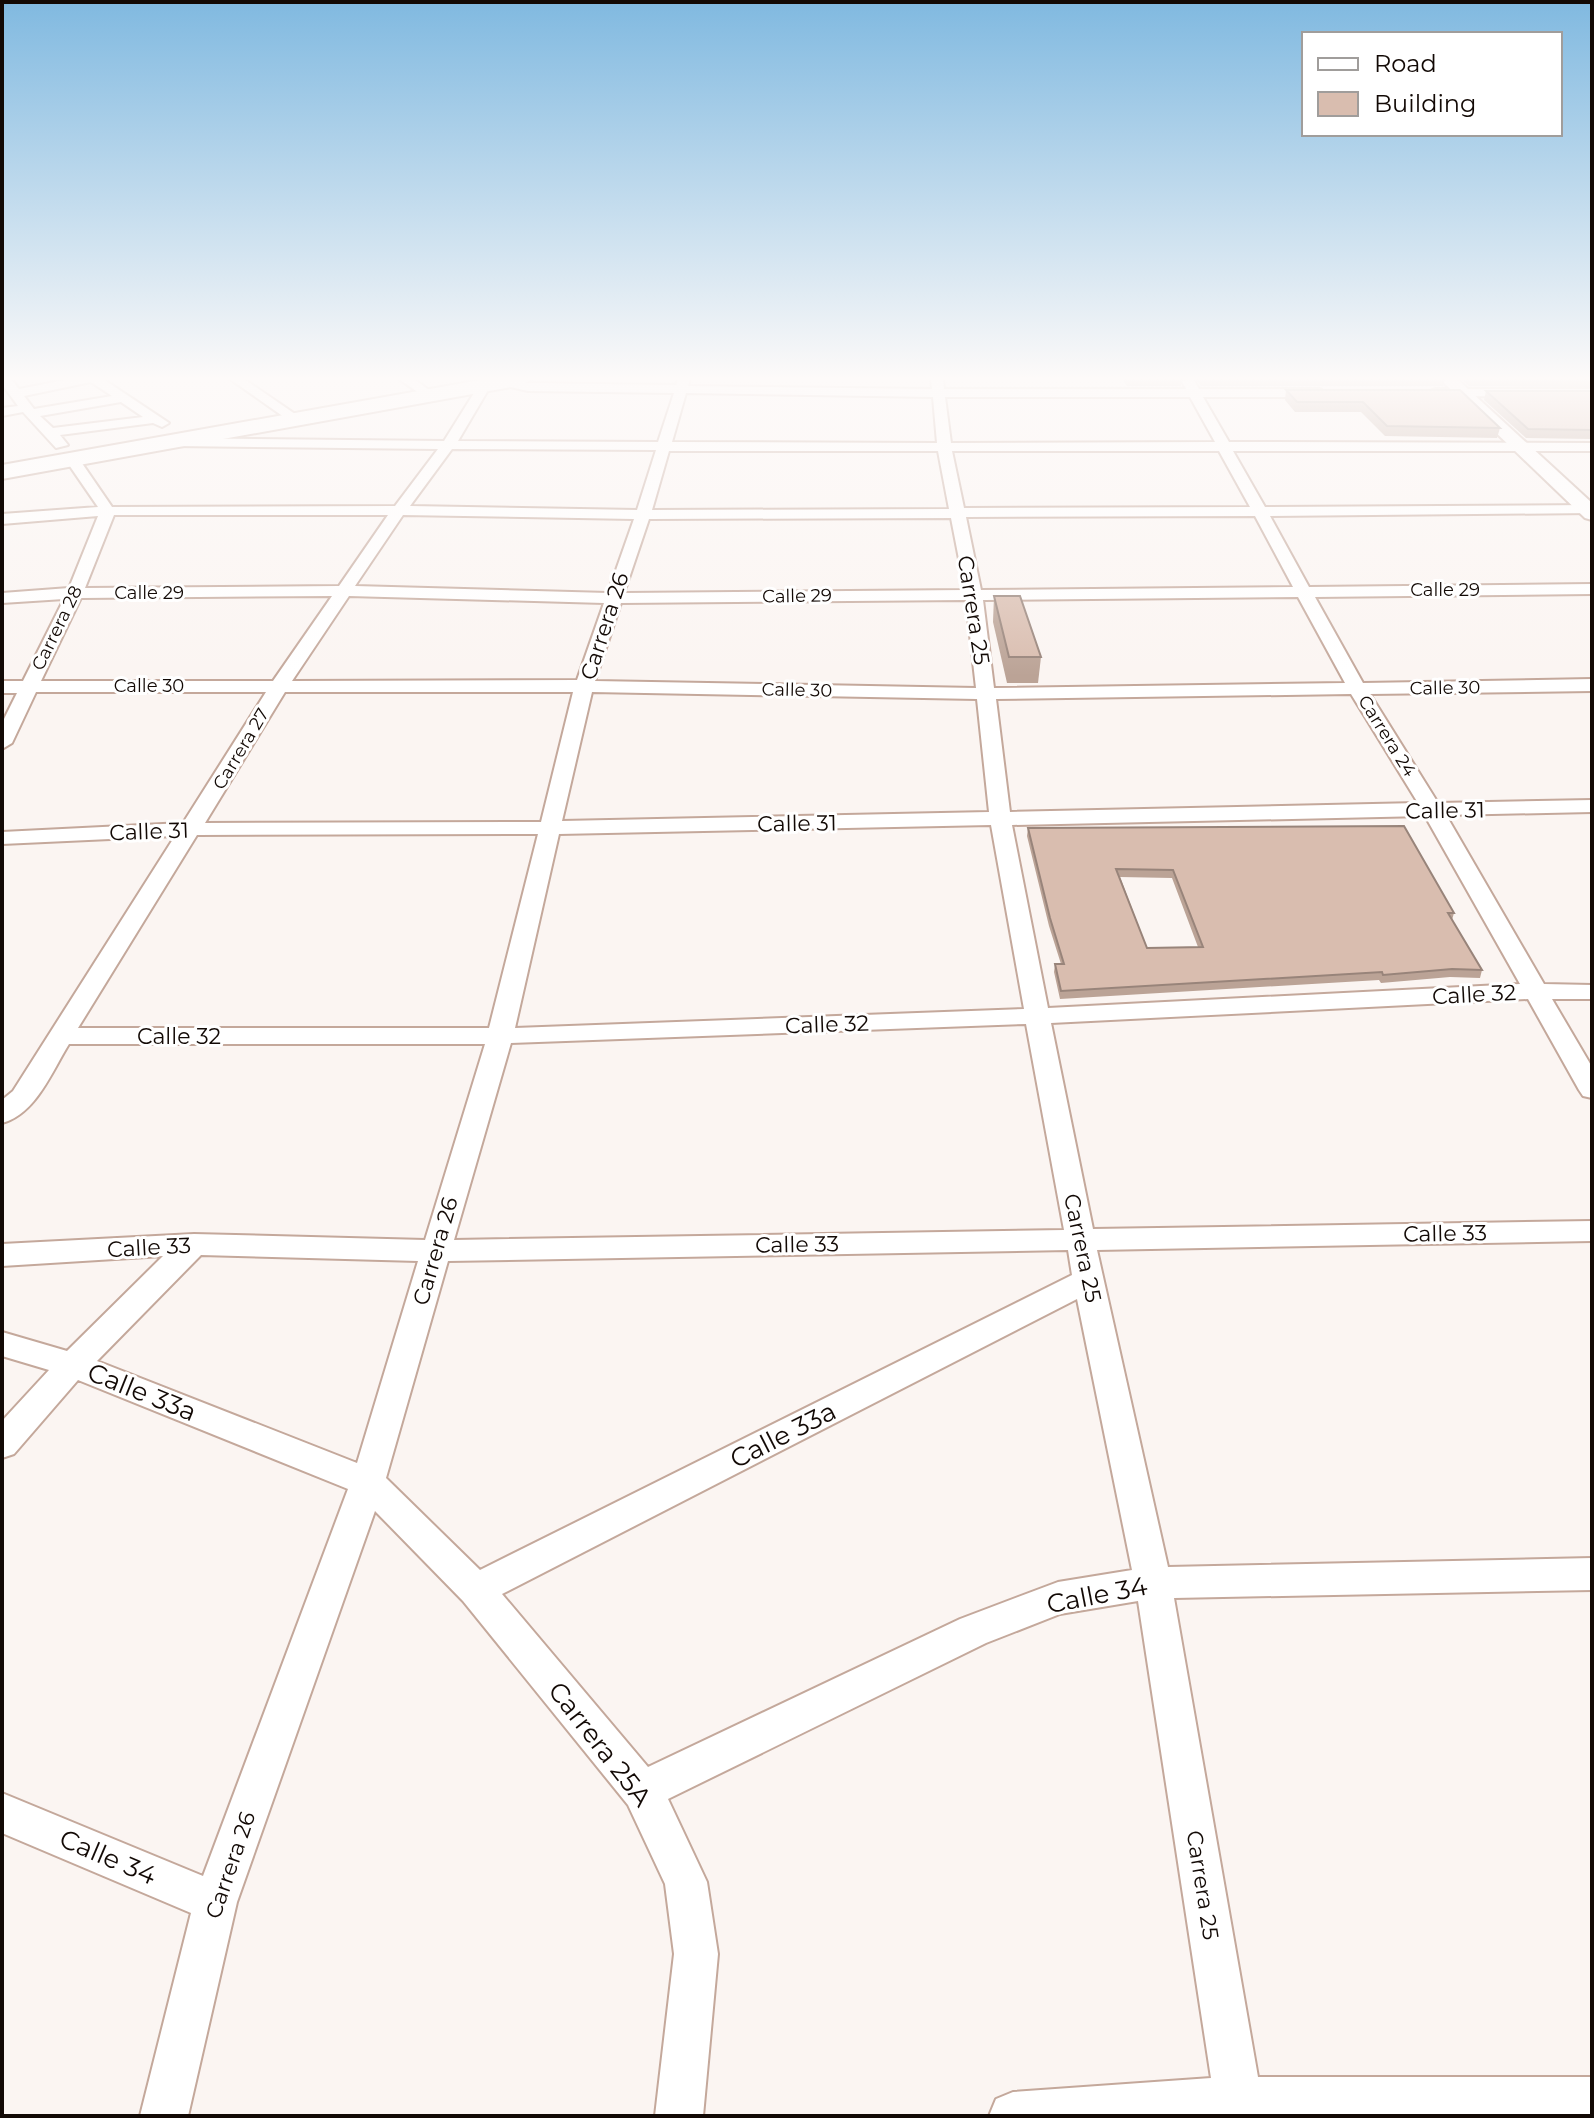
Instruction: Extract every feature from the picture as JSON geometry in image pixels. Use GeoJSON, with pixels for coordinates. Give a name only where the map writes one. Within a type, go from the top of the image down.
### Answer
{"type":"FeatureCollection","features":[{"type":"Feature","properties":{"kind":"street"},"geometry":{"type":"LineString","coordinates":[[85,478],[108,511]]}},
{"type":"Feature","properties":{"kind":"street","name":"Carrera 27"},"geometry":{"type":"LineString","coordinates":[[9,1100],[62,1036],[279,686],[424,478]]}},
{"type":"Feature","properties":{"kind":"street","name":"Carrera 26"},"geometry":{"type":"LineString","coordinates":[[164,2116],[215,1902],[368,1482],[500,1036],[584,686],[654,478]]}},
{"type":"Feature","properties":{"kind":"street","name":"Carrera 25"},"geometry":{"type":"LineString","coordinates":[[950,478],[974,594],[1000,819],[1080,1239],[1153,1583],[1240,2108]]}},
{"type":"Feature","properties":{"kind":"street","name":"Carrera 24"},"geometry":{"type":"LineString","coordinates":[[1240,478],[1592,1090]]}},
{"type":"Feature","properties":{"kind":"street"},"geometry":{"type":"LineString","coordinates":[[1553,478],[1590,511]]}},
{"type":"Feature","properties":{"kind":"street"},"geometry":{"type":"LineString","coordinates":[[2,519],[108,511],[399,510],[643,515],[1590,511]]}},
{"type":"Feature","properties":{"kind":"street","name":"Carrera 28"},"geometry":{"type":"LineString","coordinates":[[2,743],[75,593],[108,511]]}},
{"type":"Feature","properties":{"kind":"street","name":"Calle 29"},"geometry":{"type":"LineString","coordinates":[[2,598],[75,593],[345,591],[613,598],[1592,589]]}},
{"type":"Feature","properties":{"kind":"street","name":"Calle 30"},"geometry":{"type":"LineString","coordinates":[[2,687],[584,686],[987,694],[1592,685]]}},
{"type":"Feature","properties":{"kind":"street","name":"Calle 31"},"geometry":{"type":"LineString","coordinates":[[2,838],[192,829],[552,828],[1592,806]]}},
{"type":"Feature","properties":{"kind":"street","name":"Calle 32"},"geometry":{"type":"LineString","coordinates":[[62,1036],[500,1036],[1038,1016],[1537,991],[1592,992]]}},
{"type":"Feature","properties":{"kind":"street","name":"Calle 33"},"geometry":{"type":"LineString","coordinates":[[2,1255],[194,1244],[435,1251],[1592,1231]]}},
{"type":"Feature","properties":{"kind":"street"},"geometry":{"type":"LineString","coordinates":[[2,1444],[73,1365],[194,1244]]}},
{"type":"Feature","properties":{"kind":"street","name":"Calle 33a"},"geometry":{"type":"LineString","coordinates":[[476,1590],[1089,1280]]}},
{"type":"Feature","properties":{"kind":"street","name":"Calle 33a"},"geometry":{"type":"LineString","coordinates":[[2,1344],[73,1365],[368,1482]]}},
{"type":"Feature","properties":{"kind":"street","name":"Carrera 25A"},"geometry":{"type":"LineString","coordinates":[[368,1482],[476,1590],[642,1791],[686,1882],[696,1954],[679,2116]]}},
{"type":"Feature","properties":{"kind":"street","name":"Calle 34"},"geometry":{"type":"LineString","coordinates":[[642,1791],[973,1631],[1058,1598],[1153,1583],[1592,1574]]}},
{"type":"Feature","properties":{"kind":"street","name":"Calle 34"},"geometry":{"type":"LineString","coordinates":[[2,1813],[215,1902]]}},
{"type":"Feature","properties":{"kind":"street"},"geometry":{"type":"LineString","coordinates":[[1013,2116],[1592,2101]]}},
{"type":"Feature","properties":{"kind":"building"},"geometry":{"type":"Polygon","coordinates":[[[994,596],[1020,596],[1041,657],[1009,657],[994,596]]]}},
{"type":"Feature","properties":{"kind":"building"},"geometry":{"type":"Polygon","coordinates":[[[1404,826],[1454,913],[1448,913],[1482,970],[1452,969],[1383,975],[1382,972],[1061,991],[1055,964],[1064,964],[1028,828],[1404,826]],[[1116,869],[1147,948],[1203,947],[1173,870],[1116,869]]]}}]}
